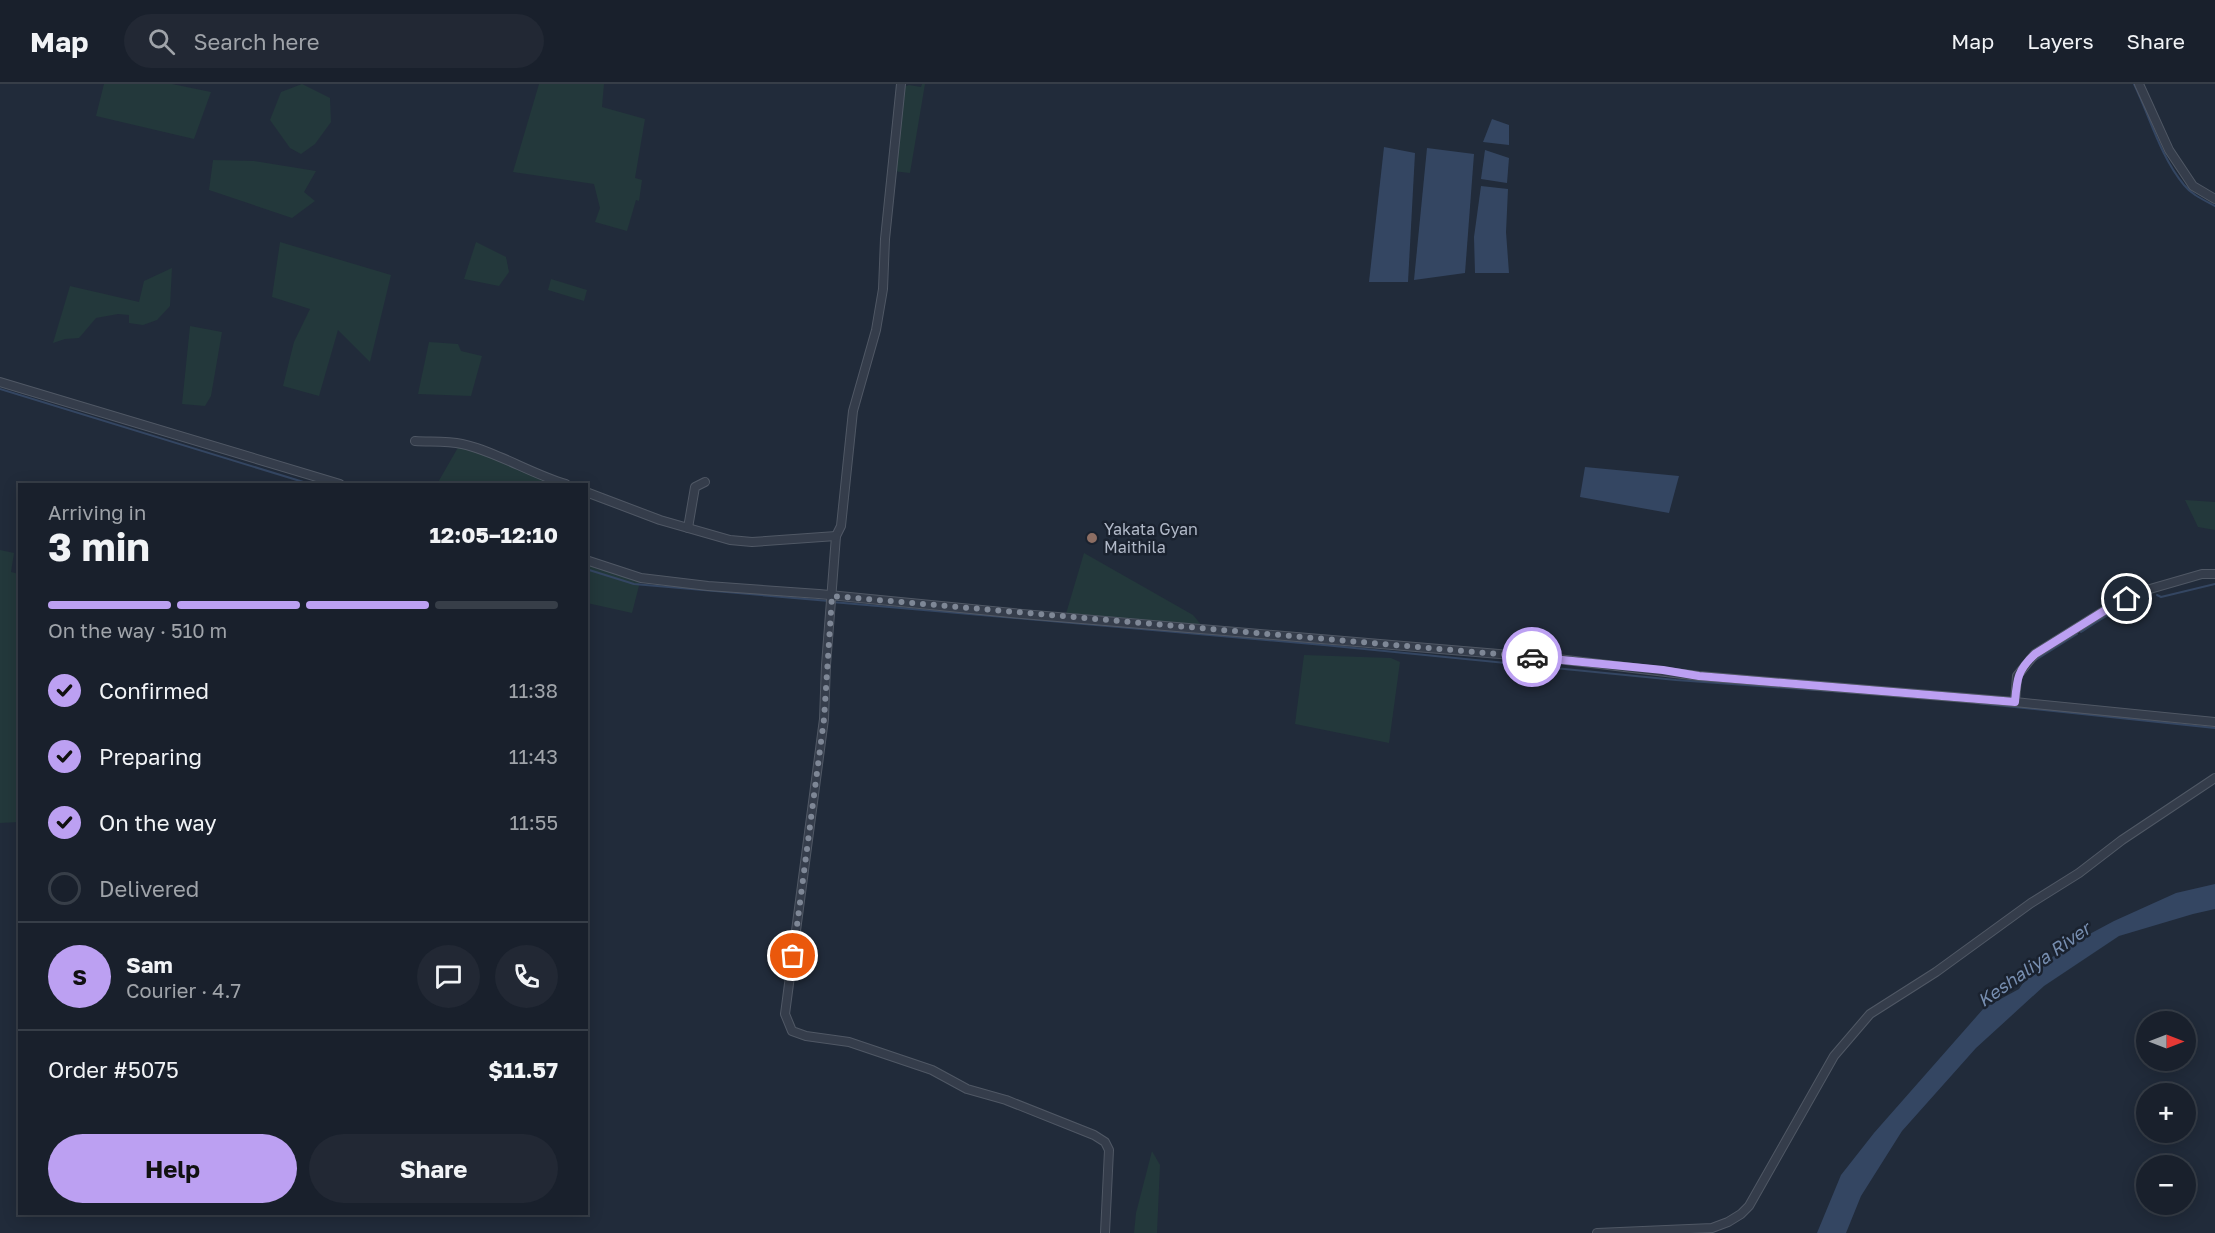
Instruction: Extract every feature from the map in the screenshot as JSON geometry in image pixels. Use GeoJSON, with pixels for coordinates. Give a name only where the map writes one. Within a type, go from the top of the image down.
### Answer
{"type":"FeatureCollection","features":[{"type":"Feature","properties":{"kind":"street"},"geometry":{"type":"LineString","coordinates":[[902,84],[885,239],[883,289],[876,330],[853,411],[841,526],[836,536],[824,719],[785,1014],[792,1031],[806,1036],[849,1042],[932,1070],[967,1089],[1006,1100],[1054,1118],[1105,1142],[1109,1150],[1105,1233]]}},
{"type":"Feature","properties":{"kind":"street"},"geometry":{"type":"LineString","coordinates":[[2139,84],[2169,150],[2193,186],[2215,199]]}},
{"type":"Feature","properties":{"kind":"street"},"geometry":{"type":"LineString","coordinates":[[0,382],[337,483]]}},
{"type":"Feature","properties":{"kind":"street"},"geometry":{"type":"LineString","coordinates":[[415,441],[460,444],[479,449],[537,475],[563,483]]}},
{"type":"Feature","properties":{"kind":"street"},"geometry":{"type":"LineString","coordinates":[[688,528],[695,487],[705,482]]}},
{"type":"Feature","properties":{"kind":"street"},"geometry":{"type":"LineString","coordinates":[[588,493],[688,528],[730,540],[752,542],[836,536]]}},
{"type":"Feature","properties":{"kind":"street"},"geometry":{"type":"LineString","coordinates":[[588,561],[641,578],[1558,659],[1699,676],[2015,702],[2215,723]]}},
{"type":"Feature","properties":{"kind":"street"},"geometry":{"type":"LineString","coordinates":[[2015,702],[2018,676],[2035,654],[2112,606],[2143,591],[2202,573],[2215,574]]}},
{"type":"Feature","properties":{"kind":"street"},"geometry":{"type":"LineString","coordinates":[[1597,1233],[1712,1228],[1741,1214],[1749,1206],[1834,1056],[1870,1014],[1935,972],[2031,903],[2079,873],[2122,840],[2215,778]]}},
{"type":"Feature","properties":{"kind":"green space"},"geometry":{"type":"Polygon","coordinates":[[[104,84],[172,84],[211,92],[194,139],[96,116],[104,84]]]}},
{"type":"Feature","properties":{"kind":"green space"},"geometry":{"type":"Polygon","coordinates":[[[302,84],[330,98],[331,122],[315,144],[301,154],[290,148],[270,120],[281,92],[302,84]]]}},
{"type":"Feature","properties":{"kind":"green space"},"geometry":{"type":"Polygon","coordinates":[[[539,84],[604,84],[602,107],[645,119],[635,178],[642,180],[639,201],[636,200],[627,231],[595,222],[600,208],[594,184],[513,172],[539,84]]]}},
{"type":"Feature","properties":{"kind":"green space"},"geometry":{"type":"Polygon","coordinates":[[[925,84],[910,173],[892,171],[901,88],[909,85],[921,87],[925,84]]]}},
{"type":"Feature","properties":{"kind":"green space"},"geometry":{"type":"Polygon","coordinates":[[[213,160],[254,161],[316,171],[304,192],[315,201],[292,218],[209,190],[213,160]]]}},
{"type":"Feature","properties":{"kind":"green space"},"geometry":{"type":"Polygon","coordinates":[[[280,242],[391,275],[370,362],[338,330],[319,396],[283,386],[294,342],[310,309],[272,297],[280,242]]]}},
{"type":"Feature","properties":{"kind":"green space"},"geometry":{"type":"Polygon","coordinates":[[[476,242],[506,257],[509,272],[499,286],[464,279],[476,242]]]}},
{"type":"Feature","properties":{"kind":"green space"},"geometry":{"type":"Polygon","coordinates":[[[172,268],[170,306],[157,320],[143,325],[129,323],[129,315],[118,314],[96,318],[79,338],[53,343],[70,286],[139,302],[144,281],[172,268]]]}},
{"type":"Feature","properties":{"kind":"green space"},"geometry":{"type":"Polygon","coordinates":[[[551,279],[587,290],[584,301],[548,290],[551,279]]]}},
{"type":"Feature","properties":{"kind":"green space"},"geometry":{"type":"Polygon","coordinates":[[[190,326],[222,332],[211,396],[205,406],[182,404],[190,326]]]}},
{"type":"Feature","properties":{"kind":"green space"},"geometry":{"type":"Polygon","coordinates":[[[429,342],[458,344],[461,351],[482,356],[471,396],[418,394],[429,342]]]}},
{"type":"Feature","properties":{"kind":"green space"},"geometry":{"type":"Polygon","coordinates":[[[460,444],[562,483],[438,483],[460,444]]]}},
{"type":"Feature","properties":{"kind":"green space"},"geometry":{"type":"Polygon","coordinates":[[[2185,500],[2215,502],[2215,530],[2198,527],[2185,500]]]}},
{"type":"Feature","properties":{"kind":"green space"},"geometry":{"type":"Polygon","coordinates":[[[0,550],[14,553],[11,572],[18,574],[18,822],[0,823],[0,550]]]}},
{"type":"Feature","properties":{"kind":"green space"},"geometry":{"type":"Polygon","coordinates":[[[1084,553],[1193,615],[1203,627],[1065,617],[1084,553]]]}},
{"type":"Feature","properties":{"kind":"green space"},"geometry":{"type":"Polygon","coordinates":[[[588,560],[641,578],[632,613],[588,603],[588,560]]]}},
{"type":"Feature","properties":{"kind":"green space"},"geometry":{"type":"Polygon","coordinates":[[[1304,655],[1391,658],[1400,662],[1389,743],[1295,724],[1304,655]]]}},
{"type":"Feature","properties":{"kind":"green space"},"geometry":{"type":"Polygon","coordinates":[[[1152,1151],[1160,1165],[1157,1233],[1134,1233],[1136,1213],[1152,1151]]]}},
{"type":"Feature","properties":{"kind":"water"},"geometry":{"type":"Polygon","coordinates":[[[1492,119],[1509,125],[1509,145],[1483,142],[1492,119]]]}},
{"type":"Feature","properties":{"kind":"water"},"geometry":{"type":"Polygon","coordinates":[[[1384,147],[1415,153],[1408,282],[1369,282],[1384,147]]]}},
{"type":"Feature","properties":{"kind":"water"},"geometry":{"type":"Polygon","coordinates":[[[1427,148],[1474,154],[1465,273],[1414,280],[1427,148]]]}},
{"type":"Feature","properties":{"kind":"water"},"geometry":{"type":"Polygon","coordinates":[[[1485,150],[1509,158],[1507,183],[1481,179],[1485,150]]]}},
{"type":"Feature","properties":{"kind":"water"},"geometry":{"type":"Polygon","coordinates":[[[1481,186],[1508,189],[1506,232],[1509,273],[1475,273],[1474,237],[1481,186]]]}},
{"type":"Feature","properties":{"kind":"water"},"geometry":{"type":"Polygon","coordinates":[[[1585,467],[1679,476],[1669,513],[1580,497],[1585,467]]]}},
{"type":"Feature","properties":{"kind":"water"},"geometry":{"type":"Polygon","coordinates":[[[2215,884],[2215,909],[2119,936],[2044,986],[1976,1048],[1902,1131],[1861,1196],[1846,1233],[1817,1233],[1841,1175],[1874,1133],[1984,1008],[2019,989],[2029,974],[2069,945],[2114,921],[2176,893],[2215,884]]]}},
{"type":"Feature","properties":{"kind":"waterway"},"geometry":{"type":"LineString","coordinates":[[2134,84],[2168,162],[2191,192],[2215,206]]}},
{"type":"Feature","properties":{"kind":"waterway"},"geometry":{"type":"LineString","coordinates":[[0,389],[307,483]]}},
{"type":"Feature","properties":{"kind":"waterway"},"geometry":{"type":"LineString","coordinates":[[588,570],[634,584],[829,601]]}},
{"type":"Feature","properties":{"kind":"waterway"},"geometry":{"type":"LineString","coordinates":[[2157,595],[2161,597],[2215,584]]}},
{"type":"Feature","properties":{"kind":"waterway"},"geometry":{"type":"LineString","coordinates":[[2081,632],[2122,608],[2150,600]]}},
{"type":"Feature","properties":{"kind":"waterway"},"geometry":{"type":"LineString","coordinates":[[832,602],[1324,645],[1676,680],[1872,694]]}},
{"type":"Feature","properties":{"kind":"waterway"},"geometry":{"type":"LineString","coordinates":[[2034,661],[2077,634]]}},
{"type":"Feature","properties":{"kind":"waterway"},"geometry":{"type":"LineString","coordinates":[[1976,703],[2215,728]]}},
{"type":"Feature","properties":{"kind":"way so far"},"geometry":{"type":"LineString","coordinates":[[793,956],[812,825],[824,719],[832,596],[1532,657]]}},
{"type":"Feature","properties":{"kind":"place","name":"Yakata Gyan Maithila"},"geometry":{"type":"Point","coordinates":[1092,538]}},
{"type":"Feature","properties":{"kind":"route"},"geometry":{"type":"LineString","coordinates":[[1532,657],[1663,670],[1699,676],[2015,702],[2016,684],[2020,671],[2035,654],[2127,599]]}},
{"type":"Feature","properties":{"kind":"water label","name":"Keshaliya River"},"geometry":{"type":"Point","coordinates":[2034,965]}}]}
